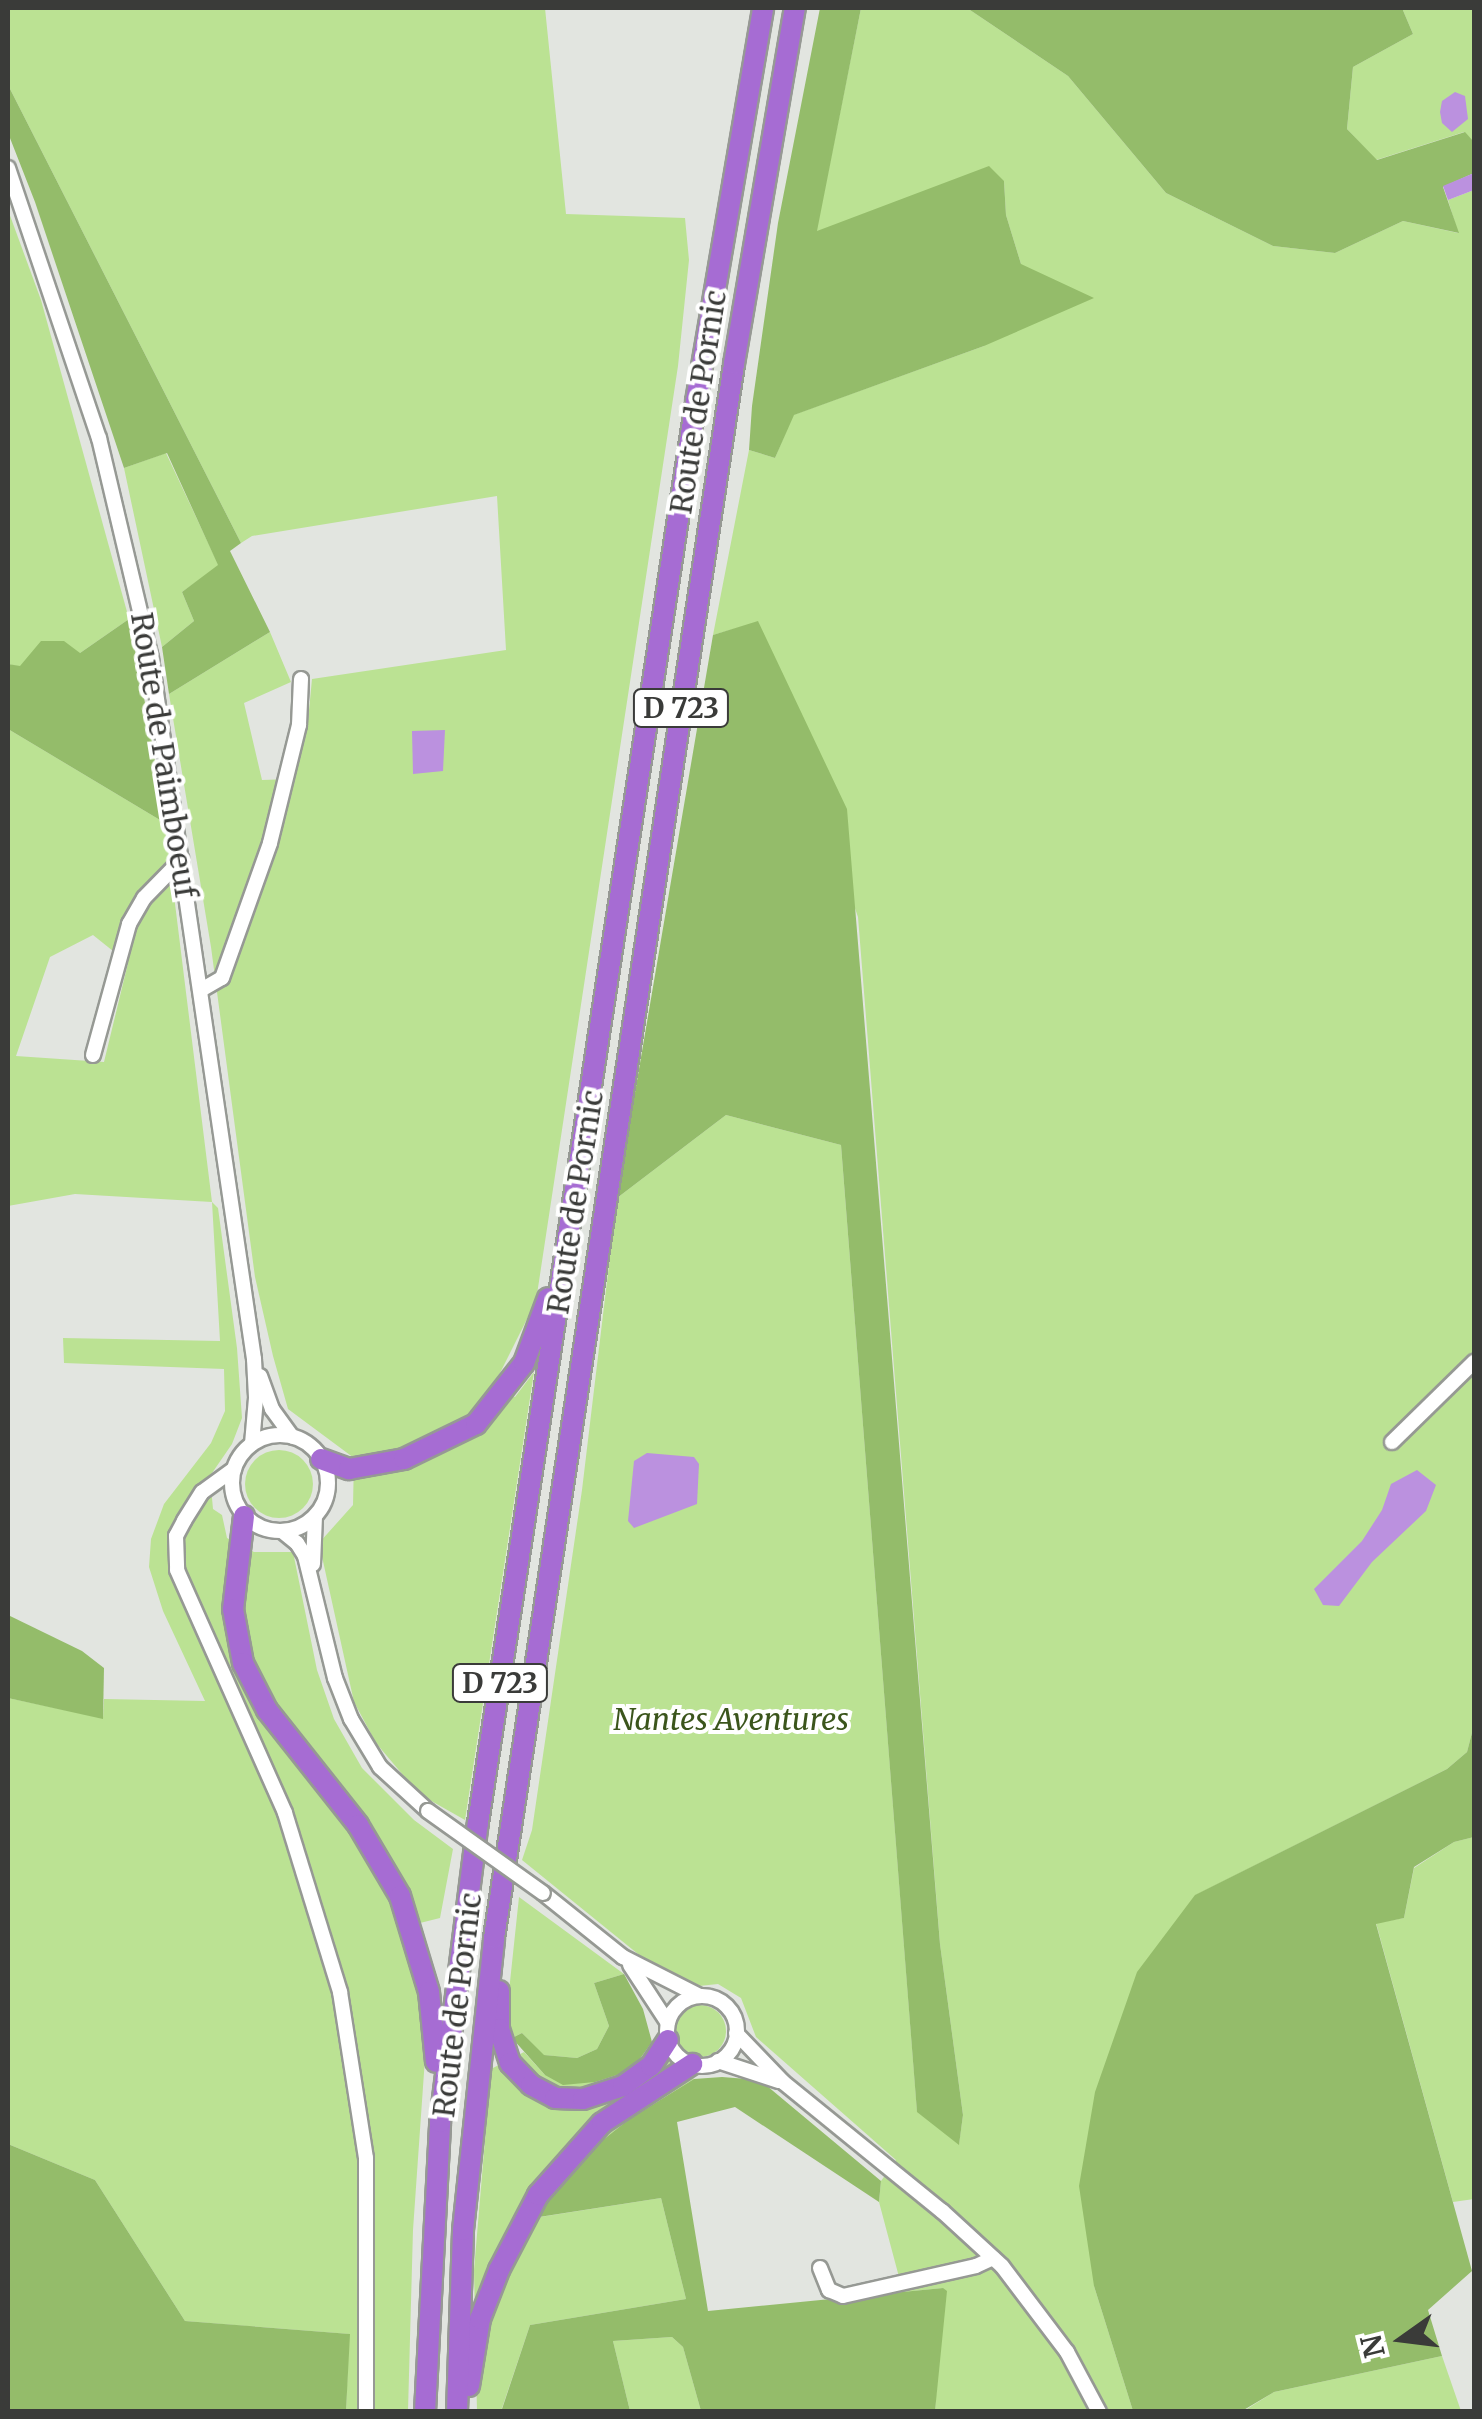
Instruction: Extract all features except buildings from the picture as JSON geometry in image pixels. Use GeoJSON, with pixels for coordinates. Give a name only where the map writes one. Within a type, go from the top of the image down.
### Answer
{"type":"FeatureCollection","features":[{"type":"Feature","properties":{"kind":"highway","name":"Route de Pornic"},"geometry":{"type":"LineString","coordinates":[[424,2412],[440,2122],[478,1824],[710,314],[763,8]]}},
{"type":"Feature","properties":{"kind":"highway","name":"Route de Pornic"},"geometry":{"type":"LineString","coordinates":[[458,2412],[468,2177],[503,1884],[728,402],[795,8]]}},
{"type":"Feature","properties":{"kind":"highway"},"geometry":{"type":"LineString","coordinates":[[321,1459],[349,1469],[404,1459],[476,1424],[524,1363],[544,1314],[552,1270],[567,1244]]}},
{"type":"Feature","properties":{"kind":"highway"},"geometry":{"type":"LineString","coordinates":[[240,1508],[233,1609],[243,1663],[267,1710],[358,1826],[400,1896],[414,1934],[434,2020],[433,2093],[440,2122]]}},
{"type":"Feature","properties":{"kind":"highway"},"geometry":{"type":"LineString","coordinates":[[503,1884],[508,1915],[499,2029],[503,2048],[520,2076],[546,2095],[583,2099],[623,2086],[651,2066],[668,2031]]}},
{"type":"Feature","properties":{"kind":"highway"},"geometry":{"type":"LineString","coordinates":[[458,2412],[468,2396],[480,2319],[498,2270],[538,2195],[602,2123],[692,2064]]}},
{"type":"Feature","properties":{"kind":"street","name":"Route de Paimboeuf"},"geometry":{"type":"LineString","coordinates":[[8,168],[74,357],[113,492],[159,698],[254,1359],[252,1444]]}},
{"type":"Feature","properties":{"kind":"street"},"geometry":{"type":"LineString","coordinates":[[202,990],[222,978],[270,844],[298,726],[302,679]]}},
{"type":"Feature","properties":{"kind":"street"},"geometry":{"type":"LineString","coordinates":[[93,1055],[129,924],[144,898],[182,859]]}},
{"type":"Feature","properties":{"kind":"street","name":"Route de Paimboeuf"},"geometry":{"type":"LineString","coordinates":[[254,1359],[272,1410],[292,1437]]}},
{"type":"Feature","properties":{"kind":"street"},"geometry":{"type":"LineString","coordinates":[[1392,1442],[1474,1362]]}},
{"type":"Feature","properties":{"kind":"street"},"geometry":{"type":"LineString","coordinates":[[314,1587],[312,1540],[316,1515],[327,1490],[321,1459],[309,1445],[292,1437],[271,1436],[252,1444],[234,1470],[202,1492],[176,1536],[178,1570],[286,1814],[340,1992],[366,2158],[366,2412]]}},
{"type":"Feature","properties":{"kind":"street"},"geometry":{"type":"LineString","coordinates":[[234,1470],[240,1508]]}},
{"type":"Feature","properties":{"kind":"street"},"geometry":{"type":"LineString","coordinates":[[193,1507],[212,1496],[240,1508],[261,1528],[282,1531],[300,1526],[316,1515]]}},
{"type":"Feature","properties":{"kind":"street"},"geometry":{"type":"LineString","coordinates":[[282,1531],[298,1542],[314,1587],[335,1678],[351,1720],[380,1767],[428,1811],[623,1957],[727,2007],[736,2033],[783,2082],[942,2211],[993,2258],[1067,2352],[1099,2412]]}},
{"type":"Feature","properties":{"kind":"street"},"geometry":{"type":"LineString","coordinates":[[623,1957],[668,2031],[677,2055],[692,2064],[737,2064],[783,2082]]}},
{"type":"Feature","properties":{"kind":"street"},"geometry":{"type":"LineString","coordinates":[[668,2031],[684,2001],[701,1996]]}},
{"type":"Feature","properties":{"kind":"street"},"geometry":{"type":"LineString","coordinates":[[718,2061],[732,2046],[736,2033]]}},
{"type":"Feature","properties":{"kind":"street"},"geometry":{"type":"LineString","coordinates":[[820,2268],[829,2290],[843,2296],[976,2266],[993,2258]]}},
{"type":"Feature","properties":{"kind":"green space"},"geometry":{"type":"Polygon","coordinates":[[[8,8],[545,8],[566,214],[685,218],[689,260],[678,366],[536,1301],[494,1385],[515,1397],[534,1372],[465,1820],[419,1794],[376,1743],[354,1702],[319,1543],[353,1505],[354,1458],[288,1409],[273,1356],[255,1277],[211,947],[169,694],[270,632],[291,682],[244,703],[262,780],[291,779],[308,721],[312,679],[506,650],[497,496],[252,536],[241,543],[8,85],[8,8]]]}},
{"type":"Feature","properties":{"kind":"green space"},"geometry":{"type":"Polygon","coordinates":[[[820,8],[861,8],[817,231],[989,166],[1004,181],[1006,215],[1021,264],[1094,298],[984,346],[794,415],[775,458],[749,450],[752,406],[778,223],[820,8]]]}},
{"type":"Feature","properties":{"kind":"green space","name":"Nantes Aventures"},"geometry":{"type":"Polygon","coordinates":[[[861,8],[967,8],[1068,76],[1166,193],[1273,246],[1335,253],[1403,221],[1458,233],[1448,200],[1474,190],[1474,1725],[1467,1752],[1447,1769],[1196,1895],[1094,2286],[1133,2411],[935,2411],[943,2288],[903,2292],[879,2202],[881,2181],[896,2160],[756,2037],[741,1998],[718,1984],[680,1988],[522,1860],[532,1830],[582,1490],[617,1198],[726,1115],[841,1145],[917,2111],[959,2144],[963,2115],[940,1944],[858,917],[758,622],[713,635],[749,450],[775,458],[793,415],[984,346],[1021,264],[1006,215],[1004,181],[816,232],[861,8]]]}},
{"type":"Feature","properties":{"kind":"green space"},"geometry":{"type":"Polygon","coordinates":[[[967,8],[1402,8],[1413,34],[1353,67],[1347,129],[1377,160],[1465,132],[1474,142],[1474,173],[1443,187],[1459,233],[1403,221],[1335,253],[1273,246],[1166,193],[1068,76],[967,8]]]}},
{"type":"Feature","properties":{"kind":"green space"},"geometry":{"type":"Polygon","coordinates":[[[1402,8],[1473,8],[1474,142],[1464,132],[1376,160],[1347,129],[1353,67],[1413,34],[1402,8]]]}},
{"type":"Feature","properties":{"kind":"green space"},"geometry":{"type":"Polygon","coordinates":[[[8,85],[241,543],[230,551],[270,632],[169,694],[162,647],[194,621],[182,592],[218,565],[167,453],[124,468],[8,133],[8,85]]]}},
{"type":"Feature","properties":{"kind":"green space"},"geometry":{"type":"Polygon","coordinates":[[[8,210],[41,300],[129,619],[80,653],[20,667],[8,664],[8,210]]]}},
{"type":"Feature","properties":{"kind":"green space"},"geometry":{"type":"Polygon","coordinates":[[[166,453],[219,566],[182,592],[194,621],[162,647],[124,468],[166,453]]]}},
{"type":"Feature","properties":{"kind":"green space"},"geometry":{"type":"Polygon","coordinates":[[[129,619],[165,823],[8,729],[8,664],[20,666],[41,641],[64,641],[80,653],[129,619]]]}},
{"type":"Feature","properties":{"kind":"green space"},"geometry":{"type":"Polygon","coordinates":[[[758,621],[847,809],[940,1944],[963,2115],[959,2145],[917,2112],[841,1145],[726,1115],[617,1198],[713,635],[758,621]]]}},
{"type":"Feature","properties":{"kind":"green space"},"geometry":{"type":"Polygon","coordinates":[[[8,729],[165,823],[212,1202],[75,1194],[8,1206],[8,729]],[[93,935],[50,957],[16,1056],[104,1062],[128,963],[93,935]]]}},
{"type":"Feature","properties":{"kind":"green space"},"geometry":{"type":"Polygon","coordinates":[[[212,1202],[218,1208],[242,1418],[232,1444],[210,1476],[213,1509],[222,1515],[227,1538],[254,1552],[293,1552],[317,1670],[334,1719],[362,1768],[414,1820],[453,1849],[440,1918],[404,1927],[417,1970],[426,2044],[413,2230],[408,2411],[346,2411],[349,2334],[185,2321],[95,2180],[8,2144],[8,1698],[103,1718],[104,1699],[205,1701],[163,1611],[149,1567],[151,1539],[164,1504],[211,1443],[225,1411],[224,1369],[64,1363],[63,1338],[220,1341],[212,1202]]]}},
{"type":"Feature","properties":{"kind":"green space"},"geometry":{"type":"Polygon","coordinates":[[[279,1450],[303,1460],[313,1484],[303,1508],[279,1518],[255,1508],[245,1484],[255,1460],[279,1450]]]}},
{"type":"Feature","properties":{"kind":"green space"},"geometry":{"type":"Polygon","coordinates":[[[8,1615],[82,1651],[104,1668],[103,1719],[8,1698],[8,1615]]]}},
{"type":"Feature","properties":{"kind":"green space"},"geometry":{"type":"Polygon","coordinates":[[[1474,1725],[1474,1837],[1454,1842],[1414,1867],[1404,1918],[1376,1924],[1472,2271],[1428,2310],[1442,2356],[1274,2392],[1242,2411],[1133,2411],[1094,2286],[1079,2186],[1095,2092],[1137,1972],[1195,1895],[1447,1769],[1467,1752],[1474,1725]]]}},
{"type":"Feature","properties":{"kind":"green space"},"geometry":{"type":"Polygon","coordinates":[[[1474,1837],[1474,2199],[1453,2202],[1376,1923],[1404,1918],[1414,1868],[1454,1842],[1474,1837]]]}},
{"type":"Feature","properties":{"kind":"green space"},"geometry":{"type":"Polygon","coordinates":[[[519,1897],[624,1974],[594,1983],[609,2026],[597,2049],[577,2058],[543,2055],[522,2033],[512,2038],[507,2010],[519,1897]]]}},
{"type":"Feature","properties":{"kind":"green space"},"geometry":{"type":"Polygon","coordinates":[[[624,1974],[643,2009],[652,2042],[632,2070],[595,2082],[563,2085],[545,2075],[512,2038],[522,2033],[544,2055],[577,2058],[597,2049],[609,2026],[594,1983],[624,1974]]]}},
{"type":"Feature","properties":{"kind":"green space"},"geometry":{"type":"Polygon","coordinates":[[[700,2005],[719,2012],[726,2031],[719,2050],[700,2057],[681,2050],[674,2031],[681,2012],[700,2005]]]}},
{"type":"Feature","properties":{"kind":"green space"},"geometry":{"type":"Polygon","coordinates":[[[652,2042],[694,2079],[628,2120],[564,2171],[540,2217],[661,2198],[686,2299],[530,2325],[501,2411],[477,2412],[474,2270],[491,2069],[524,2052],[545,2075],[632,2070],[652,2042]]]}},
{"type":"Feature","properties":{"kind":"green space"},"geometry":{"type":"Polygon","coordinates":[[[694,2079],[760,2080],[881,2181],[879,2202],[735,2107],[677,2122],[708,2311],[943,2288],[947,2291],[935,2411],[701,2411],[683,2347],[672,2337],[613,2341],[630,2411],[501,2412],[530,2325],[686,2299],[661,2198],[539,2217],[564,2171],[628,2120],[694,2079]]]}},
{"type":"Feature","properties":{"kind":"green space"},"geometry":{"type":"Polygon","coordinates":[[[8,2144],[95,2180],[185,2321],[350,2334],[346,2411],[8,2411],[8,2144]]]}},
{"type":"Feature","properties":{"kind":"green space"},"geometry":{"type":"Polygon","coordinates":[[[672,2337],[683,2347],[701,2411],[630,2411],[613,2341],[672,2337]]]}},
{"type":"Feature","properties":{"kind":"green space"},"geometry":{"type":"Polygon","coordinates":[[[1442,2356],[1461,2411],[1242,2412],[1274,2392],[1442,2356]]]}},
{"type":"Feature","properties":{"kind":"shaded area"},"geometry":{"type":"Polygon","coordinates":[[[1455,92],[1465,96],[1468,119],[1452,132],[1442,123],[1440,112],[1442,101],[1455,92]]]}},
{"type":"Feature","properties":{"kind":"shaded area"},"geometry":{"type":"Polygon","coordinates":[[[1474,173],[1474,190],[1448,200],[1443,186],[1474,173]]]}},
{"type":"Feature","properties":{"kind":"shaded area"},"geometry":{"type":"Polygon","coordinates":[[[445,730],[443,771],[413,774],[412,731],[445,730]]]}},
{"type":"Feature","properties":{"kind":"shaded area"},"geometry":{"type":"Polygon","coordinates":[[[647,1453],[694,1457],[699,1464],[697,1504],[634,1528],[628,1521],[634,1461],[647,1453]]]}},
{"type":"Feature","properties":{"kind":"shaded area"},"geometry":{"type":"Polygon","coordinates":[[[1417,1470],[1436,1485],[1426,1511],[1372,1562],[1339,1606],[1323,1605],[1314,1589],[1362,1541],[1382,1510],[1391,1484],[1417,1470]]]}}]}
